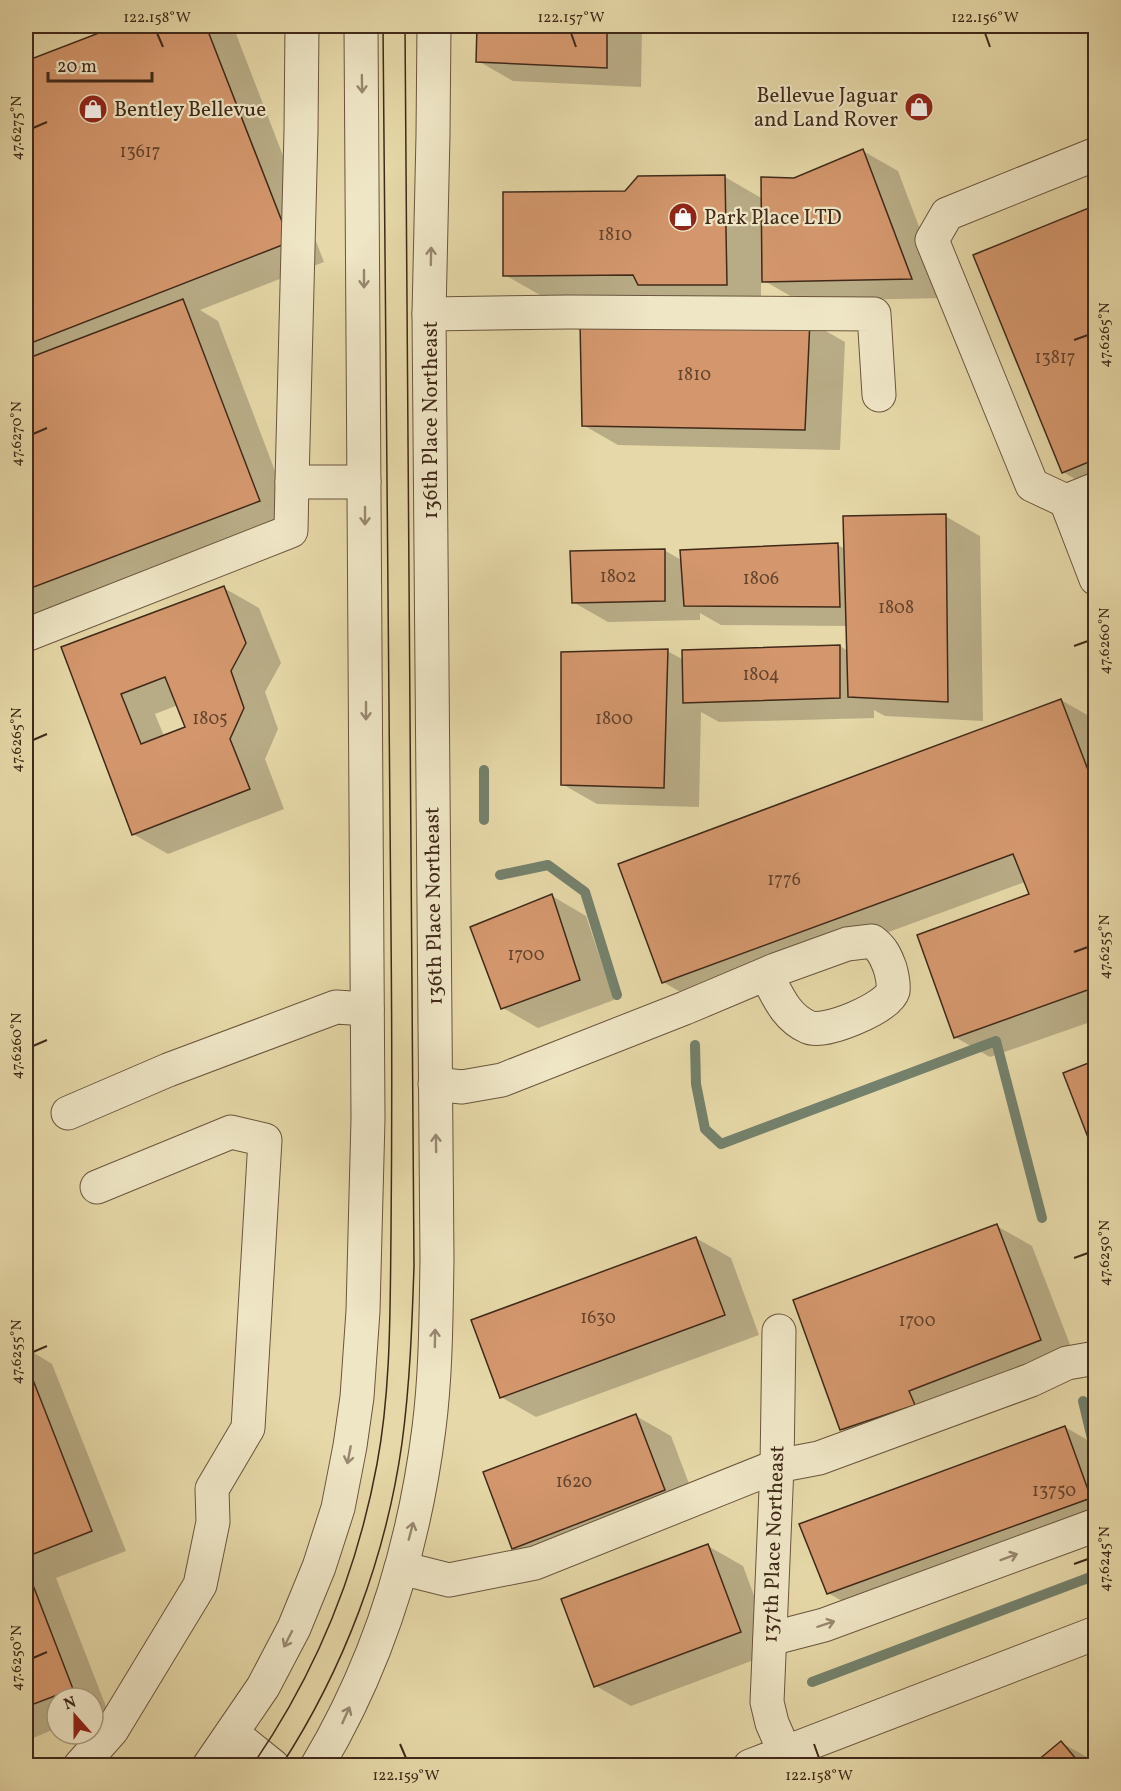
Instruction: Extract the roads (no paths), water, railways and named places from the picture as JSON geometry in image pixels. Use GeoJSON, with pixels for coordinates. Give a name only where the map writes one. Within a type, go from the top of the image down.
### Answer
{"type":"FeatureCollection","features":[{"type":"Feature","properties":{"kind":"street"},"geometry":{"type":"LineString","coordinates":[[26,635],[291,531],[302,26]]}},
{"type":"Feature","properties":{"kind":"street"},"geometry":{"type":"LineString","coordinates":[[209,1766],[263,1687],[298,1618],[319,1567],[338,1508],[357,1397],[363,1311],[369,1119],[361,26]]}},
{"type":"Feature","properties":{"kind":"street","name":"136th Place Northeast"},"geometry":{"type":"LineString","coordinates":[[317,1766],[343,1722],[389,1612],[418,1503],[430,1426],[434,1368],[437,1260],[429,314],[434,135],[434,26]]}},
{"type":"Feature","properties":{"kind":"street"},"geometry":{"type":"LineString","coordinates":[[1095,154],[947,214],[932,240],[1032,485],[1066,501],[1095,579]]}},
{"type":"Feature","properties":{"kind":"street"},"geometry":{"type":"LineString","coordinates":[[429,314],[569,312],[874,314],[879,395]]}},
{"type":"Feature","properties":{"kind":"street"},"geometry":{"type":"LineString","coordinates":[[292,482],[364,482]]}},
{"type":"Feature","properties":{"kind":"street"},"geometry":{"type":"LineString","coordinates":[[1066,501],[1095,489]]}},
{"type":"Feature","properties":{"kind":"street"},"geometry":{"type":"LineString","coordinates":[[435,1084],[462,1087],[502,1080],[766,974]]}},
{"type":"Feature","properties":{"kind":"street"},"geometry":{"type":"LineString","coordinates":[[68,1113],[178,1066],[336,1007],[367,1010]]}},
{"type":"Feature","properties":{"kind":"street"},"geometry":{"type":"LineString","coordinates":[[80,1766],[112,1730],[200,1585],[213,1522],[212,1489],[248,1428],[265,1140],[231,1132],[97,1186]]}},
{"type":"Feature","properties":{"kind":"street","name":"137th Place Northeast"},"geometry":{"type":"LineString","coordinates":[[779,1331],[777,1466],[767,1702],[772,1723],[785,1753]]}},
{"type":"Feature","properties":{"kind":"street"},"geometry":{"type":"LineString","coordinates":[[401,1568],[449,1580],[535,1563],[777,1466],[819,1458],[1031,1380],[1067,1363],[1095,1358]]}},
{"type":"Feature","properties":{"kind":"street"},"geometry":{"type":"LineString","coordinates":[[770,1639],[824,1625],[1095,1526]]}},
{"type":"Feature","properties":{"kind":"street"},"geometry":{"type":"LineString","coordinates":[[750,1766],[1095,1632]]}},
{"type":"Feature","properties":{"kind":"street"},"geometry":{"type":"LineString","coordinates":[[232,1733],[273,1766]]}},
{"type":"Feature","properties":{"kind":"waterway"},"geometry":{"type":"LineString","coordinates":[[484,770],[484,820]]}},
{"type":"Feature","properties":{"kind":"waterway"},"geometry":{"type":"LineString","coordinates":[[500,875],[548,865],[585,892],[617,995]]}},
{"type":"Feature","properties":{"kind":"waterway"},"geometry":{"type":"LineString","coordinates":[[695,1045],[696,1084],[705,1129],[721,1144],[996,1041],[1042,1218]]}},
{"type":"Feature","properties":{"kind":"waterway"},"geometry":{"type":"LineString","coordinates":[[1083,1401],[1096,1455]]}},
{"type":"Feature","properties":{"kind":"waterway"},"geometry":{"type":"LineString","coordinates":[[812,1682],[1096,1575]]}},
{"type":"Feature","properties":{"kind":"tram line"},"geometry":{"type":"LineString","coordinates":[[252,1766],[295,1696],[331,1621],[358,1544],[377,1464],[385,1407],[389,1349],[392,1045],[383,26]]}},
{"type":"Feature","properties":{"kind":"tram line"},"geometry":{"type":"LineString","coordinates":[[281,1766],[304,1729],[343,1651],[373,1570],[395,1486],[409,1377],[414,1266],[405,26]]}},
{"type":"Feature","properties":{"kind":"place","name":"Bellevue Jaguar and Land Rover"},"geometry":{"type":"Point","coordinates":[919,107]}},
{"type":"Feature","properties":{"kind":"place","name":"Bentley Bellevue"},"geometry":{"type":"Point","coordinates":[93,109]}},
{"type":"Feature","properties":{"kind":"place","name":"Park Place LTD"},"geometry":{"type":"Point","coordinates":[683,217]}}]}
